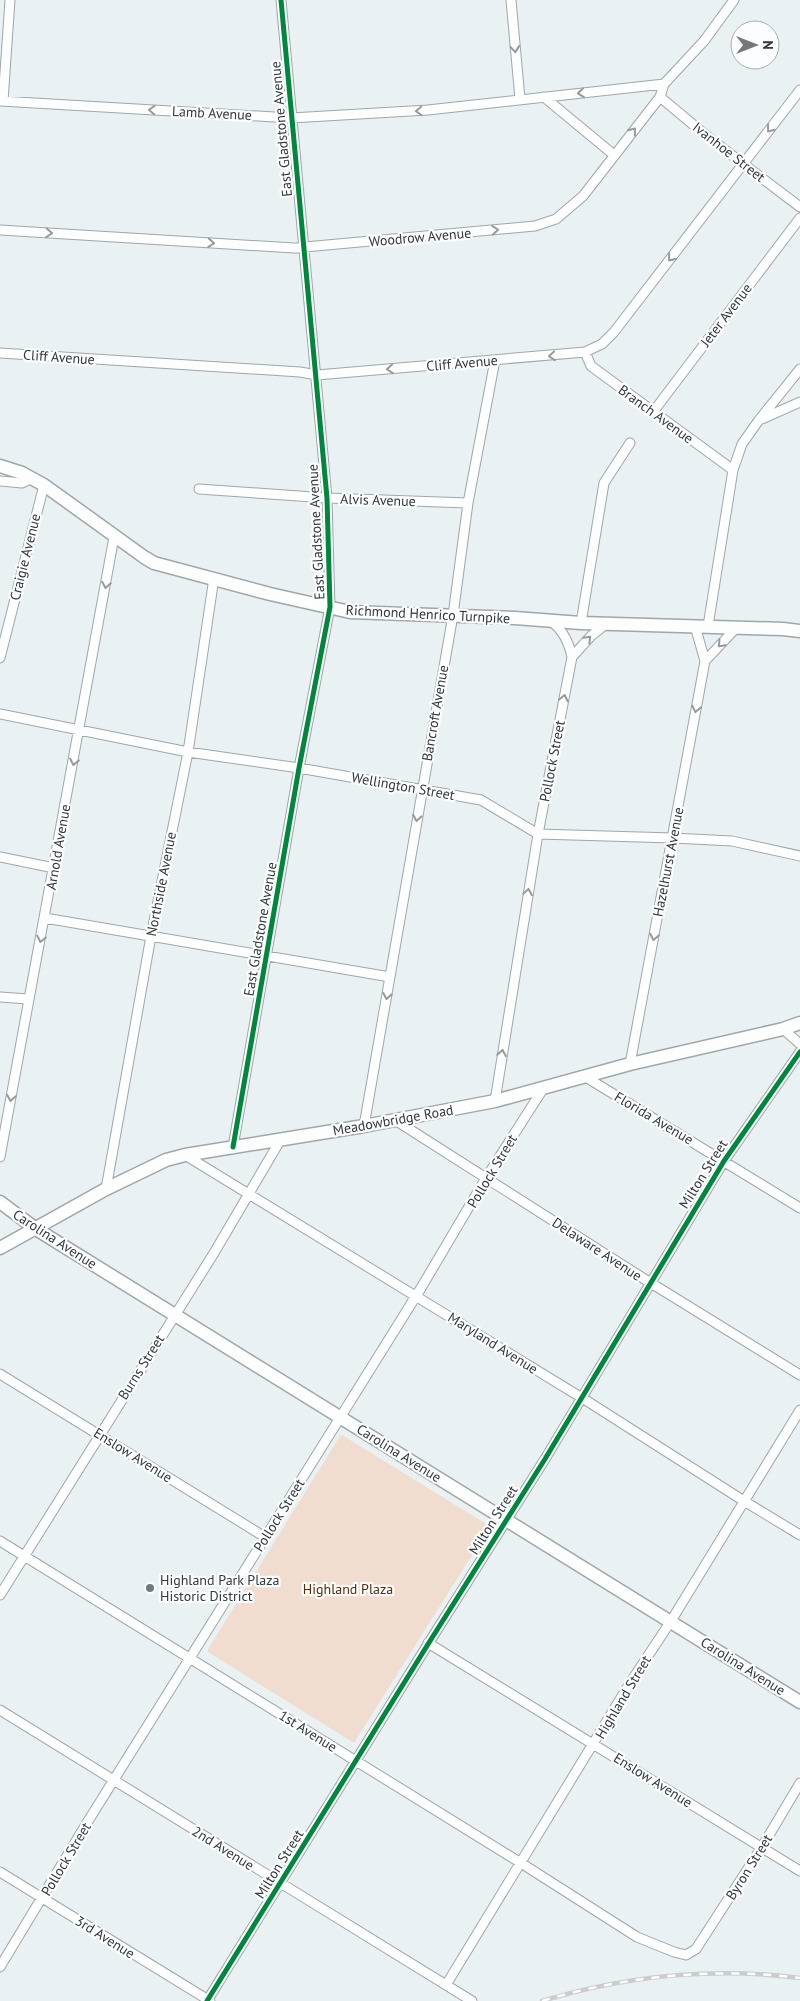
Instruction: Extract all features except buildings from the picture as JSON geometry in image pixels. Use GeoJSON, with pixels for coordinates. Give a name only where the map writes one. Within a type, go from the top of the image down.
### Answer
{"type":"FeatureCollection","features":[{"type":"Feature","properties":{"kind":"street"},"geometry":{"type":"LineString","coordinates":[[2,101],[10,0]]}},
{"type":"Feature","properties":{"kind":"street","name":"East Gladstone Avenue"},"geometry":{"type":"LineString","coordinates":[[233,1147],[299,768],[330,607],[327,498],[281,0]]}},
{"type":"Feature","properties":{"kind":"street"},"geometry":{"type":"LineString","coordinates":[[511,0],[520,99]]}},
{"type":"Feature","properties":{"kind":"street","name":"Woodrow Avenue"},"geometry":{"type":"LineString","coordinates":[[0,230],[304,248],[535,226],[556,219],[583,196],[660,97],[664,84],[704,42],[734,0]]}},
{"type":"Feature","properties":{"kind":"street","name":"Lamb Avenue"},"geometry":{"type":"LineString","coordinates":[[2,101],[291,118],[428,110],[664,84]]}},
{"type":"Feature","properties":{"kind":"street","name":"Cliff Avenue"},"geometry":{"type":"LineString","coordinates":[[0,353],[300,372],[316,375],[585,352],[602,344],[614,332],[800,90]]}},
{"type":"Feature","properties":{"kind":"street"},"geometry":{"type":"LineString","coordinates":[[544,97],[614,155]]}},
{"type":"Feature","properties":{"kind":"street","name":"Ivanhoe Street"},"geometry":{"type":"LineString","coordinates":[[660,97],[800,207]]}},
{"type":"Feature","properties":{"kind":"street","name":"Jeter Avenue"},"geometry":{"type":"LineString","coordinates":[[653,412],[800,218]]}},
{"type":"Feature","properties":{"kind":"street","name":"Branch Avenue"},"geometry":{"type":"LineString","coordinates":[[585,352],[591,366],[733,470]]}},
{"type":"Feature","properties":{"kind":"street","name":"Bancroft Avenue"},"geometry":{"type":"LineString","coordinates":[[364,1126],[453,615],[468,503],[495,360]]}},
{"type":"Feature","properties":{"kind":"street","name":"Hazelhurst Avenue"},"geometry":{"type":"LineString","coordinates":[[630,1064],[705,661],[702,626],[733,470],[742,444],[759,420],[799,374]]}},
{"type":"Feature","properties":{"kind":"street"},"geometry":{"type":"LineString","coordinates":[[759,420],[800,402]]}},
{"type":"Feature","properties":{"kind":"street"},"geometry":{"type":"LineString","coordinates":[[581,623],[604,483],[630,443]]}},
{"type":"Feature","properties":{"kind":"street","name":"Richmond Henrico Turnpike"},"geometry":{"type":"LineString","coordinates":[[0,466],[32,478],[44,485],[149,561],[270,594],[330,607],[362,613],[453,615],[552,622],[737,627],[800,631]]}},
{"type":"Feature","properties":{"kind":"street"},"geometry":{"type":"LineString","coordinates":[[0,481],[22,483],[32,478]]}},
{"type":"Feature","properties":{"kind":"street","name":"Craigie Avenue"},"geometry":{"type":"LineString","coordinates":[[0,658],[44,485]]}},
{"type":"Feature","properties":{"kind":"street","name":"Alvis Avenue"},"geometry":{"type":"LineString","coordinates":[[199,488],[327,498],[468,503]]}},
{"type":"Feature","properties":{"kind":"street","name":"Arnold Avenue"},"geometry":{"type":"LineString","coordinates":[[0,1157],[28,999],[80,731],[114,536]]}},
{"type":"Feature","properties":{"kind":"street","name":"Northside Avenue"},"geometry":{"type":"LineString","coordinates":[[106,1189],[151,936],[188,752],[214,578]]}},
{"type":"Feature","properties":{"kind":"street"},"geometry":{"type":"LineString","coordinates":[[552,622],[558,626],[566,638],[572,658]]}},
{"type":"Feature","properties":{"kind":"street","name":"Pollock Street"},"geometry":{"type":"LineString","coordinates":[[495,1101],[538,834],[572,658],[591,636],[606,624]]}},
{"type":"Feature","properties":{"kind":"street"},"geometry":{"type":"LineString","coordinates":[[705,661],[737,627]]}},
{"type":"Feature","properties":{"kind":"street","name":"Wellington Street"},"geometry":{"type":"LineString","coordinates":[[0,714],[188,752],[299,768],[481,800],[538,834],[732,841],[800,856]]}},
{"type":"Feature","properties":{"kind":"street"},"geometry":{"type":"LineString","coordinates":[[0,857],[54,868]]}},
{"type":"Feature","properties":{"kind":"street"},"geometry":{"type":"LineString","coordinates":[[45,918],[390,977]]}},
{"type":"Feature","properties":{"kind":"street"},"geometry":{"type":"LineString","coordinates":[[0,997],[28,999]]}},
{"type":"Feature","properties":{"kind":"street","name":"Meadowbridge Road"},"geometry":{"type":"LineString","coordinates":[[0,1248],[106,1189],[166,1160],[185,1155],[364,1126],[495,1101],[630,1064],[800,1024]]}},
{"type":"Feature","properties":{"kind":"street"},"geometry":{"type":"LineString","coordinates":[[784,1029],[800,1044]]}},
{"type":"Feature","properties":{"kind":"street","name":"Milton Street"},"geometry":{"type":"LineString","coordinates":[[208,2001],[428,1643],[582,1398],[649,1282],[724,1161],[800,1052]]}},
{"type":"Feature","properties":{"kind":"street","name":"Florida Avenue"},"geometry":{"type":"LineString","coordinates":[[584,1076],[800,1208]]}},
{"type":"Feature","properties":{"kind":"street","name":"Pollock Street"},"geometry":{"type":"LineString","coordinates":[[0,1966],[416,1296],[486,1178],[542,1089]]}},
{"type":"Feature","properties":{"kind":"street","name":"Delaware Avenue"},"geometry":{"type":"LineString","coordinates":[[395,1120],[649,1282],[800,1374]]}},
{"type":"Feature","properties":{"kind":"street","name":"Burns Street"},"geometry":{"type":"LineString","coordinates":[[0,1595],[98,1434],[214,1253],[281,1140]]}},
{"type":"Feature","properties":{"kind":"street","name":"Maryland Avenue"},"geometry":{"type":"LineString","coordinates":[[185,1155],[582,1398],[800,1535]]}},
{"type":"Feature","properties":{"kind":"street","name":"Carolina Avenue"},"geometry":{"type":"LineString","coordinates":[[0,1202],[36,1229],[800,1702]]}},
{"type":"Feature","properties":{"kind":"street","name":"Enslow Avenue"},"geometry":{"type":"LineString","coordinates":[[0,1374],[265,1537]]}},
{"type":"Feature","properties":{"kind":"street","name":"Highland Street"},"geometry":{"type":"LineString","coordinates":[[446,1985],[630,1683],[671,1621],[800,1410]]}},
{"type":"Feature","properties":{"kind":"street","name":"1st Avenue"},"geometry":{"type":"LineString","coordinates":[[0,1541],[521,1863],[637,1937],[686,1955],[696,1949]]}},
{"type":"Feature","properties":{"kind":"street","name":"Enslow Avenue"},"geometry":{"type":"LineString","coordinates":[[428,1643],[800,1871]]}},
{"type":"Feature","properties":{"kind":"street","name":"2nd Avenue"},"geometry":{"type":"LineString","coordinates":[[0,1710],[115,1779],[281,1884],[472,2001]]}},
{"type":"Feature","properties":{"kind":"street","name":"Byron Street"},"geometry":{"type":"LineString","coordinates":[[696,1949],[762,1847],[800,1783]]}},
{"type":"Feature","properties":{"kind":"street","name":"3rd Avenue"},"geometry":{"type":"LineString","coordinates":[[0,1872],[208,2001]]}},
{"type":"Feature","properties":{"kind":"green space","name":"Highland Plaza"},"geometry":{"type":"Polygon","coordinates":[[[342,1435],[488,1525],[489,1528],[354,1743],[208,1652],[208,1649],[342,1435]]]}},
{"type":"Feature","properties":{"kind":"railway"},"geometry":{"type":"LineString","coordinates":[[542,2001],[605,1985],[670,1976],[735,1973],[800,1978]]}},
{"type":"Feature","properties":{"kind":"cycle path"},"geometry":{"type":"LineString","coordinates":[[233,1147],[299,768],[330,607],[327,498],[281,0]]}},
{"type":"Feature","properties":{"kind":"cycle path"},"geometry":{"type":"LineString","coordinates":[[207,2001],[545,1459],[724,1161],[800,1052]]}},
{"type":"Feature","properties":{"kind":"place","name":"Highland Park Plaza Historic District"},"geometry":{"type":"Point","coordinates":[150,1588]}}]}
